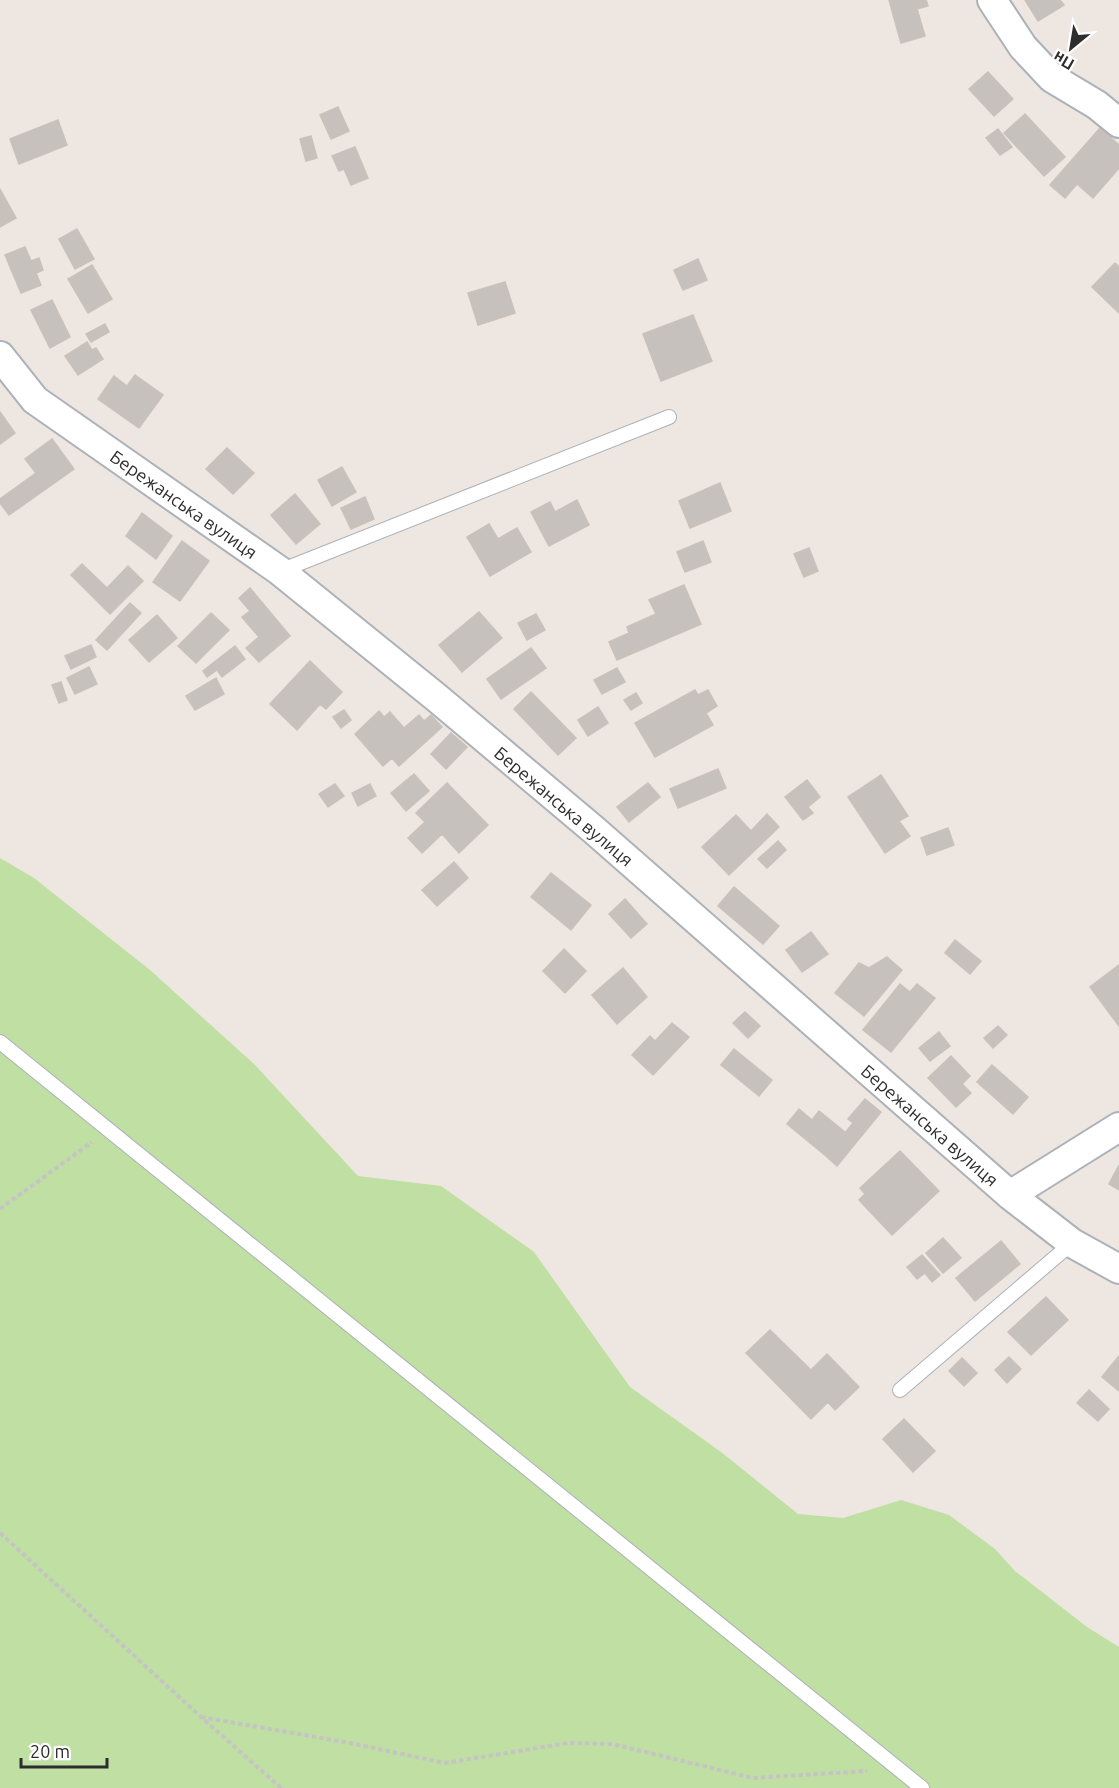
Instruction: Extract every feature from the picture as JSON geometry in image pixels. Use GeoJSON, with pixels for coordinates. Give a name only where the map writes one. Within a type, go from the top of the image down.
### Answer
{"type":"FeatureCollection","features":[{"type":"Feature","properties":{"kind":"street"},"geometry":{"type":"LineString","coordinates":[[992,0],[1023,47],[1052,78],[1097,105],[1119,123]]}},
{"type":"Feature","properties":{"kind":"street","name":"Бережанська вулиця"},"geometry":{"type":"LineString","coordinates":[[0,356],[34,400],[280,571],[437,698],[594,830],[1010,1195],[1072,1242],[1119,1269]]}},
{"type":"Feature","properties":{"kind":"street"},"geometry":{"type":"LineString","coordinates":[[1010,1195],[1119,1127]]}},
{"type":"Feature","properties":{"kind":"lane"},"geometry":{"type":"LineString","coordinates":[[280,571],[669,417]]}},
{"type":"Feature","properties":{"kind":"lane"},"geometry":{"type":"LineString","coordinates":[[0,1042],[922,1788]]}},
{"type":"Feature","properties":{"kind":"lane"},"geometry":{"type":"LineString","coordinates":[[900,1390],[1072,1242]]}},
{"type":"Feature","properties":{"kind":"path"},"geometry":{"type":"LineString","coordinates":[[0,1209],[109,1130]]}},
{"type":"Feature","properties":{"kind":"path"},"geometry":{"type":"LineString","coordinates":[[0,1533],[281,1788]]}},
{"type":"Feature","properties":{"kind":"path"},"geometry":{"type":"LineString","coordinates":[[201,1717],[350,1743],[445,1763],[568,1743],[612,1744],[753,1778],[898,1769]]}},
{"type":"Feature","properties":{"kind":"green space"},"geometry":{"type":"Polygon","coordinates":[[[0,858],[34,878],[150,970],[254,1064],[358,1176],[441,1186],[534,1252],[630,1387],[721,1452],[798,1514],[843,1518],[901,1500],[949,1515],[995,1549],[1015,1571],[1087,1627],[1119,1647],[1119,1788],[0,1788],[0,858]]]}},
{"type":"Feature","properties":{"kind":"building"},"geometry":{"type":"Polygon","coordinates":[[[889,0],[926,0],[928,6],[917,9],[925,36],[901,43],[889,0]]]}},
{"type":"Feature","properties":{"kind":"building"},"geometry":{"type":"Polygon","coordinates":[[[1025,0],[1060,0],[1064,5],[1038,21],[1025,0]]]}},
{"type":"Feature","properties":{"kind":"building"},"geometry":{"type":"Polygon","coordinates":[[[988,72],[1013,99],[994,116],[969,89],[988,72]]]}},
{"type":"Feature","properties":{"kind":"building"},"geometry":{"type":"Polygon","coordinates":[[[338,107],[349,131],[331,139],[320,115],[338,107]]]}},
{"type":"Feature","properties":{"kind":"building"},"geometry":{"type":"Polygon","coordinates":[[[1025,114],[1065,157],[1044,176],[1004,133],[1025,114]]]}},
{"type":"Feature","properties":{"kind":"building"},"geometry":{"type":"Polygon","coordinates":[[[58,120],[67,145],[19,164],[10,139],[58,120]]]}},
{"type":"Feature","properties":{"kind":"building"},"geometry":{"type":"Polygon","coordinates":[[[1100,128],[1119,145],[1119,168],[1093,198],[1077,184],[1065,198],[1050,185],[1100,128]]]}},
{"type":"Feature","properties":{"kind":"building"},"geometry":{"type":"Polygon","coordinates":[[[998,129],[1012,147],[1000,155],[986,138],[998,129]]]}},
{"type":"Feature","properties":{"kind":"building"},"geometry":{"type":"Polygon","coordinates":[[[311,136],[317,158],[306,161],[300,139],[311,136]]]}},
{"type":"Feature","properties":{"kind":"building"},"geometry":{"type":"Polygon","coordinates":[[[355,147],[368,178],[351,185],[344,169],[339,171],[332,156],[355,147]]]}},
{"type":"Feature","properties":{"kind":"building"},"geometry":{"type":"Polygon","coordinates":[[[0,189],[16,218],[0,227],[0,189]]]}},
{"type":"Feature","properties":{"kind":"building"},"geometry":{"type":"Polygon","coordinates":[[[77,229],[94,259],[75,269],[59,239],[77,229]]]}},
{"type":"Feature","properties":{"kind":"building"},"geometry":{"type":"Polygon","coordinates":[[[25,247],[31,261],[39,258],[43,270],[36,273],[41,285],[21,293],[5,255],[25,247]]]}},
{"type":"Feature","properties":{"kind":"building"},"geometry":{"type":"Polygon","coordinates":[[[698,259],[707,280],[683,290],[674,270],[698,259]]]}},
{"type":"Feature","properties":{"kind":"building"},"geometry":{"type":"Polygon","coordinates":[[[1115,263],[1119,267],[1119,313],[1092,287],[1115,263]]]}},
{"type":"Feature","properties":{"kind":"building"},"geometry":{"type":"Polygon","coordinates":[[[92,265],[112,299],[88,313],[68,279],[92,265]]]}},
{"type":"Feature","properties":{"kind":"building"},"geometry":{"type":"Polygon","coordinates":[[[505,282],[515,313],[478,325],[468,293],[505,282]]]}},
{"type":"Feature","properties":{"kind":"building"},"geometry":{"type":"Polygon","coordinates":[[[52,300],[70,337],[50,348],[31,310],[52,300]]]}},
{"type":"Feature","properties":{"kind":"building"},"geometry":{"type":"Polygon","coordinates":[[[693,315],[712,361],[661,381],[643,334],[693,315]]]}},
{"type":"Feature","properties":{"kind":"building"},"geometry":{"type":"Polygon","coordinates":[[[105,324],[109,332],[91,342],[86,334],[105,324]]]}},
{"type":"Feature","properties":{"kind":"building"},"geometry":{"type":"Polygon","coordinates":[[[87,342],[92,350],[96,348],[103,359],[78,375],[65,356],[87,342]]]}},
{"type":"Feature","properties":{"kind":"building"},"geometry":{"type":"Polygon","coordinates":[[[135,375],[163,395],[139,428],[98,399],[114,376],[127,386],[135,375]]]}},
{"type":"Feature","properties":{"kind":"building"},"geometry":{"type":"Polygon","coordinates":[[[0,412],[15,433],[0,444],[0,412]]]}},
{"type":"Feature","properties":{"kind":"building"},"geometry":{"type":"Polygon","coordinates":[[[52,439],[74,469],[9,515],[0,503],[0,499],[36,473],[25,459],[52,439]]]}},
{"type":"Feature","properties":{"kind":"building"},"geometry":{"type":"Polygon","coordinates":[[[227,448],[254,473],[233,494],[206,469],[227,448]]]}},
{"type":"Feature","properties":{"kind":"building"},"geometry":{"type":"Polygon","coordinates":[[[342,467],[356,492],[332,506],[318,480],[342,467]]]}},
{"type":"Feature","properties":{"kind":"building"},"geometry":{"type":"Polygon","coordinates":[[[720,483],[731,511],[690,528],[679,501],[720,483]]]}},
{"type":"Feature","properties":{"kind":"building"},"geometry":{"type":"Polygon","coordinates":[[[295,494],[320,524],[296,544],[271,515],[295,494]]]}},
{"type":"Feature","properties":{"kind":"building"},"geometry":{"type":"Polygon","coordinates":[[[365,497],[374,519],[351,529],[341,508],[365,497]]]}},
{"type":"Feature","properties":{"kind":"building"},"geometry":{"type":"Polygon","coordinates":[[[577,500],[589,525],[549,546],[531,512],[550,502],[555,512],[577,500]]]}},
{"type":"Feature","properties":{"kind":"building"},"geometry":{"type":"Polygon","coordinates":[[[142,513],[172,536],[156,559],[126,536],[142,513]]]}},
{"type":"Feature","properties":{"kind":"building"},"geometry":{"type":"Polygon","coordinates":[[[489,524],[498,539],[517,528],[531,552],[490,576],[467,537],[489,524]]]}},
{"type":"Feature","properties":{"kind":"building"},"geometry":{"type":"Polygon","coordinates":[[[182,541],[209,561],[180,601],[153,582],[182,541]]]}},
{"type":"Feature","properties":{"kind":"building"},"geometry":{"type":"Polygon","coordinates":[[[703,541],[711,562],[685,572],[677,552],[703,541]]]}},
{"type":"Feature","properties":{"kind":"building"},"geometry":{"type":"Polygon","coordinates":[[[809,548],[818,571],[804,577],[794,554],[809,548]]]}},
{"type":"Feature","properties":{"kind":"building"},"geometry":{"type":"Polygon","coordinates":[[[82,564],[107,588],[128,566],[143,581],[110,614],[71,575],[82,564]]]}},
{"type":"Feature","properties":{"kind":"building"},"geometry":{"type":"Polygon","coordinates":[[[684,585],[701,624],[617,660],[609,642],[629,633],[627,627],[656,614],[649,600],[684,585]]]}},
{"type":"Feature","properties":{"kind":"building"},"geometry":{"type":"Polygon","coordinates":[[[250,588],[290,636],[259,662],[246,648],[259,637],[242,617],[250,611],[239,598],[250,588]]]}},
{"type":"Feature","properties":{"kind":"building"},"geometry":{"type":"Polygon","coordinates":[[[130,603],[141,613],[107,650],[96,640],[130,603]]]}},
{"type":"Feature","properties":{"kind":"building"},"geometry":{"type":"Polygon","coordinates":[[[479,612],[502,638],[462,672],[439,645],[479,612]]]}},
{"type":"Feature","properties":{"kind":"building"},"geometry":{"type":"Polygon","coordinates":[[[211,613],[229,630],[196,663],[178,646],[211,613]]]}},
{"type":"Feature","properties":{"kind":"building"},"geometry":{"type":"Polygon","coordinates":[[[536,614],[545,630],[527,640],[518,623],[536,614]]]}},
{"type":"Feature","properties":{"kind":"building"},"geometry":{"type":"Polygon","coordinates":[[[157,615],[177,638],[149,662],[129,640],[157,615]]]}},
{"type":"Feature","properties":{"kind":"building"},"geometry":{"type":"Polygon","coordinates":[[[91,645],[96,657],[71,669],[65,656],[91,645]]]}},
{"type":"Feature","properties":{"kind":"building"},"geometry":{"type":"Polygon","coordinates":[[[235,646],[245,659],[222,677],[217,670],[207,677],[203,671],[235,646]]]}},
{"type":"Feature","properties":{"kind":"building"},"geometry":{"type":"Polygon","coordinates":[[[531,648],[546,668],[501,699],[487,679],[531,648]]]}},
{"type":"Feature","properties":{"kind":"building"},"geometry":{"type":"Polygon","coordinates":[[[310,661],[342,692],[326,709],[320,704],[297,730],[270,704],[310,661]]]}},
{"type":"Feature","properties":{"kind":"building"},"geometry":{"type":"Polygon","coordinates":[[[89,667],[97,684],[75,694],[67,678],[89,667]]]}},
{"type":"Feature","properties":{"kind":"building"},"geometry":{"type":"Polygon","coordinates":[[[617,668],[625,682],[602,694],[594,680],[617,668]]]}},
{"type":"Feature","properties":{"kind":"building"},"geometry":{"type":"Polygon","coordinates":[[[216,678],[224,694],[195,710],[186,696],[216,678]]]}},
{"type":"Feature","properties":{"kind":"building"},"geometry":{"type":"Polygon","coordinates":[[[61,682],[67,700],[59,703],[52,685],[61,682]]]}},
{"type":"Feature","properties":{"kind":"building"},"geometry":{"type":"Polygon","coordinates":[[[695,690],[698,695],[708,690],[717,706],[706,713],[713,725],[655,757],[635,723],[695,690]]]}},
{"type":"Feature","properties":{"kind":"building"},"geometry":{"type":"Polygon","coordinates":[[[531,692],[576,738],[558,755],[514,709],[531,692]]]}},
{"type":"Feature","properties":{"kind":"building"},"geometry":{"type":"Polygon","coordinates":[[[636,693],[642,703],[631,710],[624,700],[636,693]]]}},
{"type":"Feature","properties":{"kind":"building"},"geometry":{"type":"Polygon","coordinates":[[[598,707],[608,723],[588,736],[578,720],[598,707]]]}},
{"type":"Feature","properties":{"kind":"building"},"geometry":{"type":"Polygon","coordinates":[[[344,710],[351,720],[341,728],[333,717],[344,710]]]}},
{"type":"Feature","properties":{"kind":"building"},"geometry":{"type":"Polygon","coordinates":[[[379,711],[384,717],[390,712],[404,728],[419,715],[424,721],[431,715],[442,727],[399,766],[392,758],[383,766],[355,734],[379,711]]]}},
{"type":"Feature","properties":{"kind":"building"},"geometry":{"type":"Polygon","coordinates":[[[451,733],[467,747],[446,769],[431,754],[451,733]]]}},
{"type":"Feature","properties":{"kind":"building"},"geometry":{"type":"Polygon","coordinates":[[[718,769],[726,788],[678,808],[670,789],[718,769]]]}},
{"type":"Feature","properties":{"kind":"building"},"geometry":{"type":"Polygon","coordinates":[[[414,774],[429,791],[406,811],[391,793],[414,774]]]}},
{"type":"Feature","properties":{"kind":"building"},"geometry":{"type":"Polygon","coordinates":[[[881,775],[908,816],[899,821],[910,836],[885,853],[848,797],[881,775]]]}},
{"type":"Feature","properties":{"kind":"building"},"geometry":{"type":"Polygon","coordinates":[[[807,780],[820,797],[808,807],[813,813],[803,820],[785,797],[807,780]]]}},
{"type":"Feature","properties":{"kind":"building"},"geometry":{"type":"Polygon","coordinates":[[[447,783],[488,825],[459,853],[442,834],[422,853],[408,838],[425,822],[416,813],[447,783]]]}},
{"type":"Feature","properties":{"kind":"building"},"geometry":{"type":"Polygon","coordinates":[[[648,783],[660,797],[629,822],[617,807],[648,783]]]}},
{"type":"Feature","properties":{"kind":"building"},"geometry":{"type":"Polygon","coordinates":[[[335,784],[344,796],[328,807],[319,794],[335,784]]]}},
{"type":"Feature","properties":{"kind":"building"},"geometry":{"type":"Polygon","coordinates":[[[370,784],[376,796],[358,806],[352,793],[370,784]]]}},
{"type":"Feature","properties":{"kind":"building"},"geometry":{"type":"Polygon","coordinates":[[[767,814],[779,827],[729,875],[702,847],[736,815],[751,831],[767,814]]]}},
{"type":"Feature","properties":{"kind":"building"},"geometry":{"type":"Polygon","coordinates":[[[948,828],[954,845],[927,855],[921,838],[948,828]]]}},
{"type":"Feature","properties":{"kind":"building"},"geometry":{"type":"Polygon","coordinates":[[[778,841],[786,850],[767,868],[758,859],[778,841]]]}},
{"type":"Feature","properties":{"kind":"building"},"geometry":{"type":"Polygon","coordinates":[[[454,862],[468,878],[437,906],[422,890],[454,862]]]}},
{"type":"Feature","properties":{"kind":"building"},"geometry":{"type":"Polygon","coordinates":[[[551,873],[591,905],[571,930],[531,897],[551,873]]]}},
{"type":"Feature","properties":{"kind":"building"},"geometry":{"type":"Polygon","coordinates":[[[734,887],[779,926],[763,944],[718,906],[734,887]]]}},
{"type":"Feature","properties":{"kind":"building"},"geometry":{"type":"Polygon","coordinates":[[[625,899],[647,924],[631,938],[609,914],[625,899]]]}},
{"type":"Feature","properties":{"kind":"building"},"geometry":{"type":"Polygon","coordinates":[[[811,932],[828,954],[802,972],[786,950],[811,932]]]}},
{"type":"Feature","properties":{"kind":"building"},"geometry":{"type":"Polygon","coordinates":[[[955,940],[981,961],[970,974],[945,953],[955,940]]]}},
{"type":"Feature","properties":{"kind":"building"},"geometry":{"type":"Polygon","coordinates":[[[564,949],[586,971],[565,993],[543,971],[564,949]]]}},
{"type":"Feature","properties":{"kind":"building"},"geometry":{"type":"Polygon","coordinates":[[[887,957],[902,970],[864,1016],[835,993],[859,963],[869,968],[887,957]]]}},
{"type":"Feature","properties":{"kind":"building"},"geometry":{"type":"Polygon","coordinates":[[[1119,965],[1119,1026],[1090,987],[1119,965]]]}},
{"type":"Feature","properties":{"kind":"building"},"geometry":{"type":"Polygon","coordinates":[[[623,968],[647,997],[617,1024],[592,995],[623,968]]]}},
{"type":"Feature","properties":{"kind":"building"},"geometry":{"type":"Polygon","coordinates":[[[900,984],[910,992],[917,984],[935,998],[891,1052],[863,1030],[900,984]]]}},
{"type":"Feature","properties":{"kind":"building"},"geometry":{"type":"Polygon","coordinates":[[[745,1012],[760,1026],[748,1038],[733,1023],[745,1012]]]}},
{"type":"Feature","properties":{"kind":"building"},"geometry":{"type":"Polygon","coordinates":[[[672,1023],[689,1037],[653,1075],[632,1055],[650,1036],[655,1041],[672,1023]]]}},
{"type":"Feature","properties":{"kind":"building"},"geometry":{"type":"Polygon","coordinates":[[[998,1026],[1007,1035],[993,1048],[984,1038],[998,1026]]]}},
{"type":"Feature","properties":{"kind":"building"},"geometry":{"type":"Polygon","coordinates":[[[939,1032],[950,1046],[930,1061],[919,1048],[939,1032]]]}},
{"type":"Feature","properties":{"kind":"building"},"geometry":{"type":"Polygon","coordinates":[[[734,1049],[772,1080],[759,1096],[721,1065],[734,1049]]]}},
{"type":"Feature","properties":{"kind":"building"},"geometry":{"type":"Polygon","coordinates":[[[951,1056],[970,1076],[962,1084],[971,1093],[956,1107],[928,1078],[951,1056]]]}},
{"type":"Feature","properties":{"kind":"building"},"geometry":{"type":"Polygon","coordinates":[[[992,1065],[1028,1097],[1013,1114],[977,1082],[992,1065]]]}},
{"type":"Feature","properties":{"kind":"building"},"geometry":{"type":"Polygon","coordinates":[[[865,1099],[881,1112],[837,1166],[826,1156],[853,1123],[848,1119],[865,1099]]]}},
{"type":"Feature","properties":{"kind":"building"},"geometry":{"type":"Polygon","coordinates":[[[799,1109],[812,1120],[819,1111],[845,1132],[826,1156],[787,1124],[799,1109]]]}},
{"type":"Feature","properties":{"kind":"building"},"geometry":{"type":"Polygon","coordinates":[[[900,1151],[939,1191],[892,1235],[859,1200],[865,1194],[860,1188],[900,1151]]]}},
{"type":"Feature","properties":{"kind":"building"},"geometry":{"type":"Polygon","coordinates":[[[1119,1165],[1119,1190],[1109,1184],[1119,1165]]]}},
{"type":"Feature","properties":{"kind":"building"},"geometry":{"type":"Polygon","coordinates":[[[943,1238],[961,1258],[943,1273],[926,1253],[943,1238]]]}},
{"type":"Feature","properties":{"kind":"building"},"geometry":{"type":"Polygon","coordinates":[[[1001,1241],[1020,1264],[975,1301],[956,1278],[1001,1241]]]}},
{"type":"Feature","properties":{"kind":"building"},"geometry":{"type":"Polygon","coordinates":[[[922,1255],[940,1275],[932,1282],[925,1273],[917,1279],[907,1267],[922,1255]]]}},
{"type":"Feature","properties":{"kind":"building"},"geometry":{"type":"Polygon","coordinates":[[[1046,1297],[1068,1320],[1031,1355],[1008,1332],[1046,1297]]]}},
{"type":"Feature","properties":{"kind":"building"},"geometry":{"type":"Polygon","coordinates":[[[770,1330],[811,1370],[827,1354],[859,1387],[835,1410],[828,1402],[811,1419],[746,1353],[770,1330]]]}},
{"type":"Feature","properties":{"kind":"building"},"geometry":{"type":"Polygon","coordinates":[[[1119,1356],[1119,1391],[1102,1377],[1119,1356]]]}},
{"type":"Feature","properties":{"kind":"building"},"geometry":{"type":"Polygon","coordinates":[[[1009,1357],[1021,1369],[1007,1383],[995,1370],[1009,1357]]]}},
{"type":"Feature","properties":{"kind":"building"},"geometry":{"type":"Polygon","coordinates":[[[962,1358],[977,1373],[964,1386],[949,1371],[962,1358]]]}},
{"type":"Feature","properties":{"kind":"building"},"geometry":{"type":"Polygon","coordinates":[[[1089,1390],[1109,1409],[1098,1421],[1077,1403],[1089,1390]]]}},
{"type":"Feature","properties":{"kind":"building"},"geometry":{"type":"Polygon","coordinates":[[[904,1419],[935,1451],[913,1472],[883,1439],[904,1419]]]}}]}
